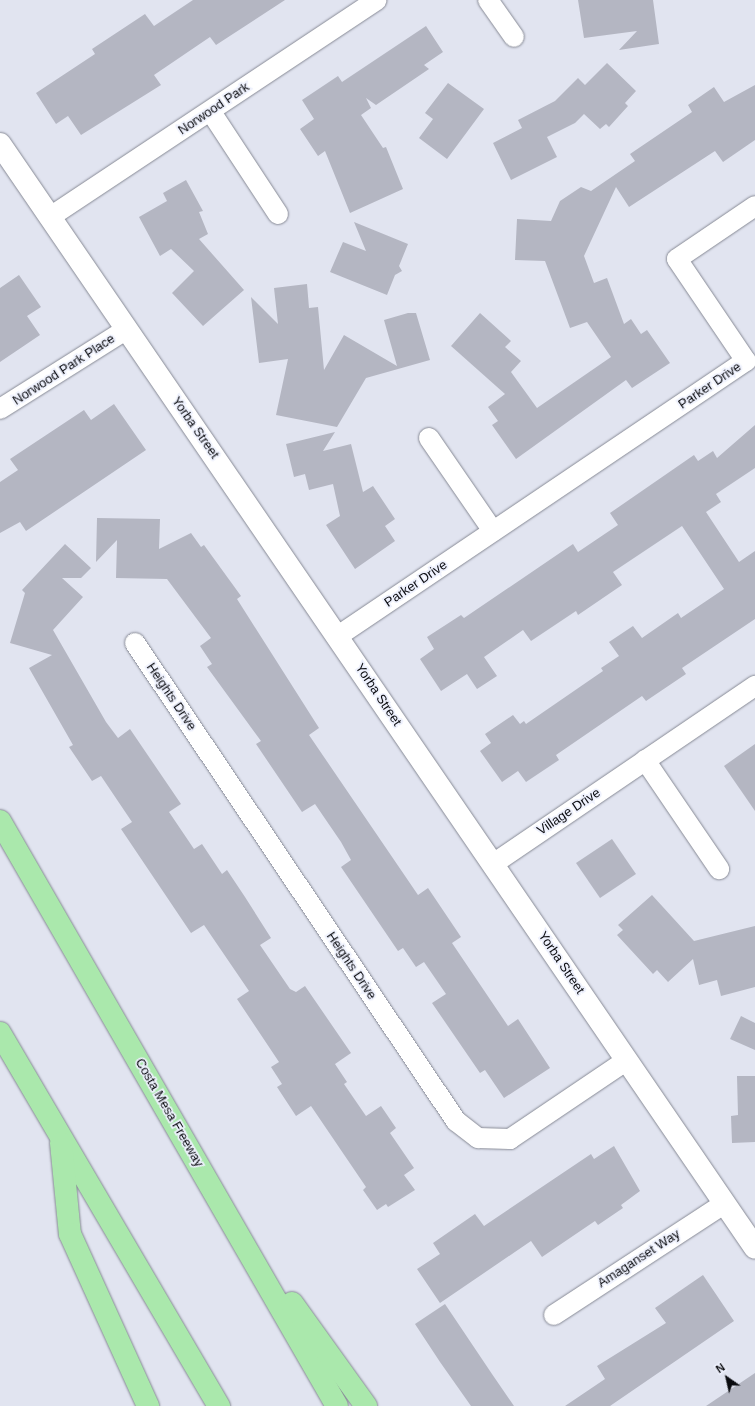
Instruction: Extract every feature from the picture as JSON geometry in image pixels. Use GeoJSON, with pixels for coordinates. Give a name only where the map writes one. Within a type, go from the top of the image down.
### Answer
{"type":"FeatureCollection","features":[{"type":"Feature","properties":{"kind":"highway","name":"Costa Mesa Freeway"},"geometry":{"type":"LineString","coordinates":[[0,821],[336,1406]]}},
{"type":"Feature","properties":{"kind":"highway"},"geometry":{"type":"LineString","coordinates":[[0,1033],[219,1406]]}},
{"type":"Feature","properties":{"kind":"highway"},"geometry":{"type":"LineString","coordinates":[[60,1136],[70,1234],[148,1406]]}},
{"type":"Feature","properties":{"kind":"highway"},"geometry":{"type":"LineString","coordinates":[[226,1213],[366,1406]]}},
{"type":"Feature","properties":{"kind":"main road","name":"Yorba Street"},"geometry":{"type":"LineString","coordinates":[[0,144],[338,636],[755,1248]]}},
{"type":"Feature","properties":{"kind":"street","name":"Norwood Park"},"geometry":{"type":"LineString","coordinates":[[50,217],[211,112],[378,0]]}},
{"type":"Feature","properties":{"kind":"street"},"geometry":{"type":"LineString","coordinates":[[488,0],[514,37]]}},
{"type":"Feature","properties":{"kind":"street"},"geometry":{"type":"LineString","coordinates":[[211,112],[278,214]]}},
{"type":"Feature","properties":{"kind":"street","name":"Parker Drive"},"geometry":{"type":"LineString","coordinates":[[338,636],[746,361],[678,259],[755,206]]}},
{"type":"Feature","properties":{"kind":"street","name":"Norwood Park Place"},"geometry":{"type":"LineString","coordinates":[[0,409],[127,329]]}},
{"type":"Feature","properties":{"kind":"street"},"geometry":{"type":"LineString","coordinates":[[429,438],[493,531]]}},
{"type":"Feature","properties":{"kind":"street","name":"Heights Drive"},"geometry":{"type":"LineString","coordinates":[[135,644],[456,1121],[478,1138],[510,1139],[627,1060]]}},
{"type":"Feature","properties":{"kind":"street","name":"Village Drive"},"geometry":{"type":"LineString","coordinates":[[493,864],[755,686]]}},
{"type":"Feature","properties":{"kind":"street"},"geometry":{"type":"LineString","coordinates":[[645,760],[719,869]]}},
{"type":"Feature","properties":{"kind":"street","name":"Amaganset Way"},"geometry":{"type":"LineString","coordinates":[[554,1315],[724,1203]]}},
{"type":"Feature","properties":{"kind":"building"},"geometry":{"type":"Polygon","coordinates":[[[193,0],[285,0],[216,45],[210,37],[154,75],[161,85],[81,135],[68,116],[56,124],[36,93],[95,54],[92,49],[145,14],[154,26],[193,0]]]}},
{"type":"Feature","properties":{"kind":"building"},"geometry":{"type":"Polygon","coordinates":[[[578,0],[653,0],[659,44],[619,50],[637,31],[584,38],[578,0]]]}},
{"type":"Feature","properties":{"kind":"building"},"geometry":{"type":"Polygon","coordinates":[[[426,26],[443,52],[424,65],[429,69],[376,105],[366,98],[371,108],[361,115],[383,148],[386,147],[403,189],[350,213],[325,151],[318,156],[300,129],[314,119],[302,100],[338,76],[342,82],[426,26]]]}},
{"type":"Feature","properties":{"kind":"building"},"geometry":{"type":"Polygon","coordinates":[[[607,63],[636,91],[625,103],[628,106],[609,127],[606,124],[600,129],[584,114],[575,123],[547,137],[557,157],[511,180],[493,143],[522,128],[518,120],[555,101],[578,78],[585,85],[607,63]]]}},
{"type":"Feature","properties":{"kind":"building"},"geometry":{"type":"Polygon","coordinates":[[[448,83],[484,109],[447,159],[419,138],[433,119],[425,113],[448,83]]]}},
{"type":"Feature","properties":{"kind":"building"},"geometry":{"type":"Polygon","coordinates":[[[755,85],[755,140],[723,162],[715,151],[629,207],[616,187],[584,256],[594,283],[607,278],[624,324],[631,319],[641,334],[647,330],[670,363],[632,388],[626,380],[516,459],[492,425],[498,421],[488,407],[505,394],[451,346],[480,313],[511,341],[505,347],[521,361],[511,372],[537,408],[611,357],[587,322],[570,328],[545,261],[515,260],[517,219],[551,221],[560,201],[581,187],[591,191],[635,161],[630,154],[692,112],[688,105],[714,87],[724,102],[755,85]]]}},
{"type":"Feature","properties":{"kind":"building"},"geometry":{"type":"Polygon","coordinates":[[[186,180],[203,211],[199,212],[208,234],[199,239],[244,290],[203,326],[172,293],[194,271],[171,249],[160,256],[139,217],[167,201],[163,193],[186,180]]]}},
{"type":"Feature","properties":{"kind":"building"},"geometry":{"type":"Polygon","coordinates":[[[354,222],[408,244],[399,266],[402,271],[395,275],[387,295],[330,272],[343,242],[366,251],[354,222]]]}},
{"type":"Feature","properties":{"kind":"building"},"geometry":{"type":"Polygon","coordinates":[[[19,275],[41,307],[27,316],[40,335],[0,362],[0,288],[19,275]]]}},
{"type":"Feature","properties":{"kind":"building"},"geometry":{"type":"Polygon","coordinates":[[[307,284],[309,308],[318,307],[324,370],[344,335],[397,366],[384,320],[408,313],[416,313],[430,360],[366,378],[337,427],[276,415],[288,359],[259,363],[251,297],[278,324],[274,288],[307,284]]]}},
{"type":"Feature","properties":{"kind":"building"},"geometry":{"type":"Polygon","coordinates":[[[114,404],[146,450],[26,531],[20,522],[0,533],[0,482],[18,470],[10,459],[84,410],[91,420],[114,404]]]}},
{"type":"Feature","properties":{"kind":"building"},"geometry":{"type":"Polygon","coordinates":[[[755,425],[755,468],[716,494],[721,502],[706,512],[739,562],[755,551],[755,619],[682,668],[686,674],[646,701],[642,696],[556,755],[559,760],[526,782],[518,771],[502,782],[480,751],[491,743],[485,734],[513,715],[520,724],[524,721],[526,724],[603,671],[601,668],[619,656],[609,642],[633,626],[642,638],[678,613],[681,618],[724,589],[682,526],[613,572],[622,585],[578,615],[576,611],[531,641],[523,630],[484,657],[497,676],[477,689],[467,674],[441,691],[420,659],[434,649],[427,637],[461,615],[464,618],[573,544],[578,552],[618,525],[610,513],[694,455],[698,461],[713,451],[717,458],[755,425]]]}},
{"type":"Feature","properties":{"kind":"building"},"geometry":{"type":"Polygon","coordinates":[[[335,432],[323,451],[351,444],[363,492],[373,486],[395,519],[385,526],[395,541],[355,569],[326,525],[340,516],[333,484],[309,490],[305,474],[294,477],[286,444],[335,432]]]}},
{"type":"Feature","properties":{"kind":"building"},"geometry":{"type":"Polygon","coordinates":[[[97,518],[160,519],[159,549],[191,533],[201,547],[204,545],[241,596],[237,599],[319,728],[309,735],[418,895],[428,888],[461,937],[452,943],[508,1026],[518,1019],[550,1068],[504,1098],[485,1070],[480,1073],[432,1003],[446,994],[424,962],[416,967],[403,948],[398,951],[341,867],[351,860],[341,842],[315,804],[302,812],[256,744],[261,741],[207,667],[212,664],[200,646],[211,638],[167,579],[116,578],[117,540],[96,562],[97,518]]]}},
{"type":"Feature","properties":{"kind":"building"},"geometry":{"type":"Polygon","coordinates":[[[65,544],[91,568],[81,578],[62,578],[83,597],[53,630],[106,722],[118,738],[130,729],[181,804],[169,812],[194,849],[202,844],[222,874],[227,870],[245,897],[271,938],[260,945],[290,989],[296,992],[305,986],[351,1053],[335,1064],[347,1082],[344,1084],[366,1116],[381,1106],[396,1128],[390,1133],[414,1168],[404,1175],[415,1190],[388,1207],[386,1204],[377,1210],[363,1190],[366,1187],[311,1106],[296,1116],[277,1087],[282,1084],[271,1067],[279,1062],[237,999],[249,991],[204,925],[191,933],[121,829],[132,822],[101,776],[92,781],[69,747],[73,745],[29,668],[52,655],[10,643],[25,593],[22,590],[65,544]]]}},
{"type":"Feature","properties":{"kind":"building"},"geometry":{"type":"Polygon","coordinates":[[[755,744],[755,811],[724,766],[755,744]]]}},
{"type":"Feature","properties":{"kind":"building"},"geometry":{"type":"Polygon","coordinates":[[[612,839],[636,874],[600,898],[576,863],[612,839]]]}},
{"type":"Feature","properties":{"kind":"building"},"geometry":{"type":"Polygon","coordinates":[[[652,895],[694,941],[755,926],[755,987],[721,996],[717,980],[699,985],[693,959],[668,982],[657,970],[653,974],[617,935],[623,930],[618,925],[652,895]]]}},
{"type":"Feature","properties":{"kind":"building"},"geometry":{"type":"Polygon","coordinates":[[[741,1016],[755,1023],[755,1050],[730,1039],[741,1016]]]}},
{"type":"Feature","properties":{"kind":"building"},"geometry":{"type":"Polygon","coordinates":[[[737,1076],[755,1076],[755,1142],[732,1143],[731,1116],[738,1115],[737,1076]]]}},
{"type":"Feature","properties":{"kind":"building"},"geometry":{"type":"Polygon","coordinates":[[[614,1146],[640,1191],[621,1205],[623,1208],[598,1225],[595,1221],[542,1257],[531,1241],[440,1303],[417,1269],[440,1254],[433,1243],[475,1214],[484,1226],[591,1154],[594,1159],[614,1146]]]}},
{"type":"Feature","properties":{"kind":"building"},"geometry":{"type":"Polygon","coordinates":[[[703,1275],[734,1321],[610,1406],[565,1406],[605,1379],[597,1366],[666,1323],[655,1308],[703,1275]]]}},
{"type":"Feature","properties":{"kind":"building"},"geometry":{"type":"Polygon","coordinates":[[[445,1304],[514,1406],[471,1406],[440,1362],[415,1324],[445,1304]]]}},
{"type":"Feature","properties":{"kind":"building"},"geometry":{"type":"Polygon","coordinates":[[[755,1373],[755,1406],[706,1406],[755,1373]]]}}]}
